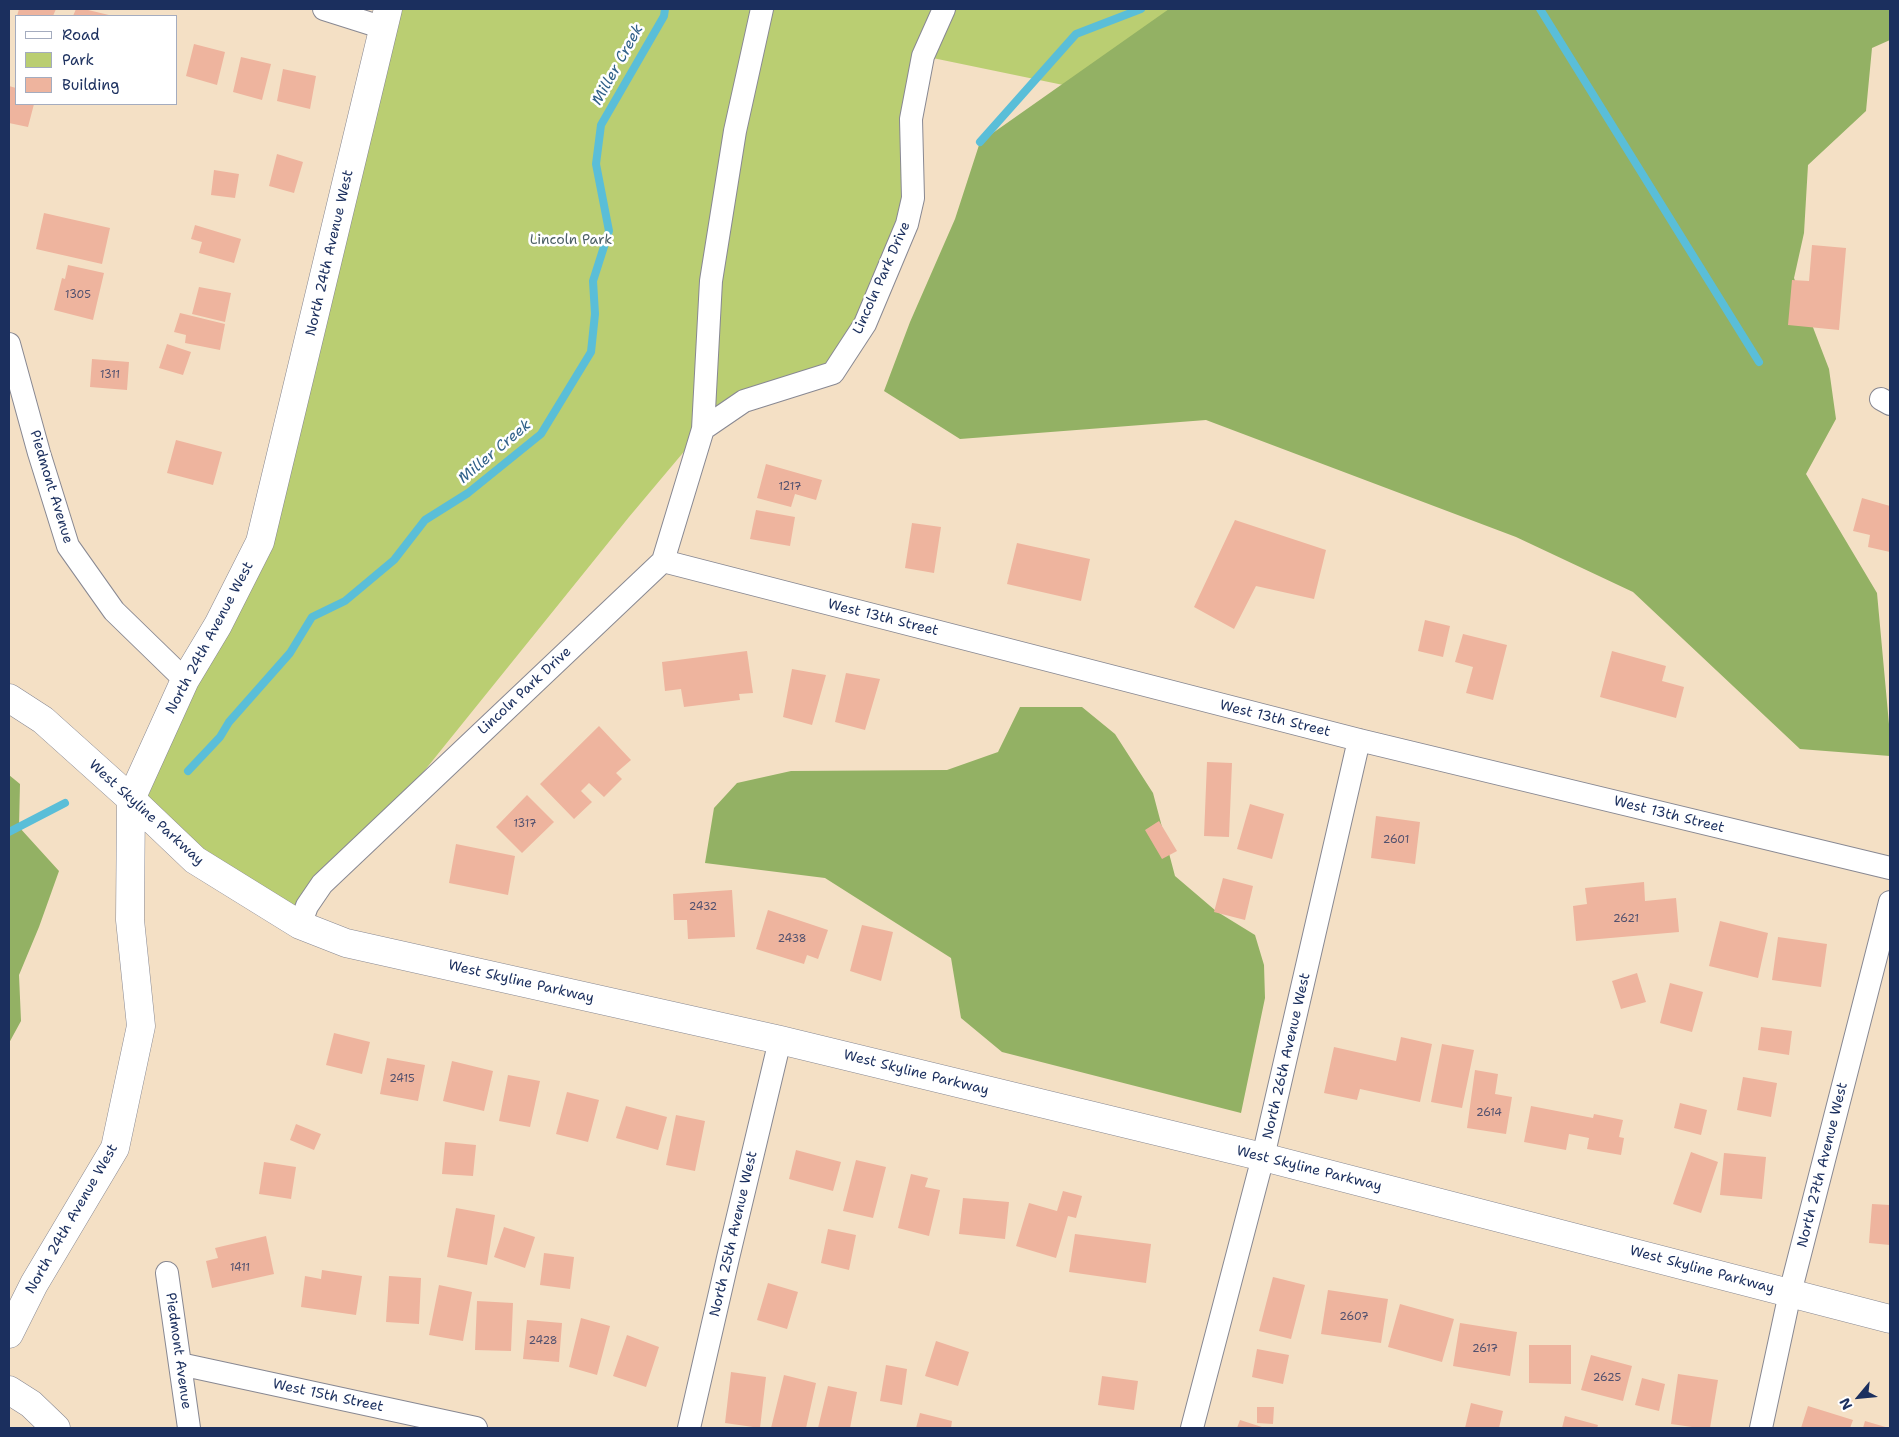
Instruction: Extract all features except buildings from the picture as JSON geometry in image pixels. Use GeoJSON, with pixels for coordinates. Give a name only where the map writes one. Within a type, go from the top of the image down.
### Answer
{"type":"FeatureCollection","features":[{"type":"Feature","properties":{"kind":"street"},"geometry":{"type":"LineString","coordinates":[[324,9],[386,18]]}},
{"type":"Feature","properties":{"kind":"street","name":"Lincoln Park Drive"},"geometry":{"type":"LineString","coordinates":[[300,925],[307,906],[322,884],[663,561],[703,429],[711,281],[735,131],[762,9]]}},
{"type":"Feature","properties":{"kind":"street","name":"Lincoln Park Drive"},"geometry":{"type":"LineString","coordinates":[[703,429],[744,401],[833,373],[864,324],[907,224],[913,198],[911,119],[923,56],[944,9]]}},
{"type":"Feature","properties":{"kind":"street","name":"North 24th Avenue West"},"geometry":{"type":"LineString","coordinates":[[9,1334],[34,1284],[115,1148],[141,1026],[130,920],[131,799],[185,680],[218,625],[260,542],[386,18]]}},
{"type":"Feature","properties":{"kind":"street","name":"Piedmont Avenue"},"geometry":{"type":"LineString","coordinates":[[9,344],[39,453],[68,546],[114,611],[185,680]]}},
{"type":"Feature","properties":{"kind":"street","name":"West 13th Street"},"geometry":{"type":"LineString","coordinates":[[663,561],[1360,740],[1890,868]]}},
{"type":"Feature","properties":{"kind":"street","name":"West Skyline Parkway"},"geometry":{"type":"LineString","coordinates":[[9,698],[43,720],[131,799],[195,860],[300,925],[346,943],[780,1040],[1263,1156],[1890,1319]]}},
{"type":"Feature","properties":{"kind":"street","name":"North 26th Avenue West"},"geometry":{"type":"LineString","coordinates":[[1192,1428],[1263,1156],[1360,740]]}},
{"type":"Feature","properties":{"kind":"street","name":"North 27th Avenue West"},"geometry":{"type":"LineString","coordinates":[[1761,1428],[1790,1293],[1890,902]]}},
{"type":"Feature","properties":{"kind":"street","name":"North 25th Avenue West"},"geometry":{"type":"LineString","coordinates":[[689,1428],[780,1040]]}},
{"type":"Feature","properties":{"kind":"street","name":"Piedmont Avenue"},"geometry":{"type":"LineString","coordinates":[[167,1273],[189,1428]]}},
{"type":"Feature","properties":{"kind":"street","name":"West 15th Street"},"geometry":{"type":"LineString","coordinates":[[180,1364],[476,1428]]}},
{"type":"Feature","properties":{"kind":"street"},"geometry":{"type":"LineString","coordinates":[[9,1390],[31,1404],[56,1428]]}},
{"type":"Feature","properties":{"kind":"green space","name":"Lincoln Park"},"geometry":{"type":"Polygon","coordinates":[[[388,9],[1544,9],[1513,178],[923,56],[913,198],[833,373],[703,429],[629,517],[300,925],[131,799],[260,542],[388,9]]]}},
{"type":"Feature","properties":{"kind":"green space"},"geometry":{"type":"Polygon","coordinates":[[[1169,9],[1890,9],[1890,40],[1872,48],[1866,111],[1808,165],[1804,233],[1794,278],[1829,369],[1836,419],[1806,474],[1877,593],[1890,735],[1890,756],[1800,749],[1633,592],[1516,537],[1206,420],[960,439],[884,391],[910,322],[955,219],[980,142],[1169,9]]]}},
{"type":"Feature","properties":{"kind":"green space"},"geometry":{"type":"Polygon","coordinates":[[[1020,707],[1082,707],[1115,734],[1153,793],[1175,876],[1216,911],[1255,935],[1264,965],[1265,998],[1241,1113],[1002,1052],[961,1018],[951,958],[825,878],[705,863],[714,808],[737,783],[791,771],[947,770],[998,752],[1020,707]]]}},
{"type":"Feature","properties":{"kind":"green space"},"geometry":{"type":"Polygon","coordinates":[[[9,775],[20,784],[19,827],[59,871],[19,975],[21,1021],[9,1043],[9,775]]]}},
{"type":"Feature","properties":{"kind":"waterway","name":"Miller Creek"},"geometry":{"type":"LineString","coordinates":[[188,771],[220,737],[229,722],[290,653],[312,617],[345,601],[394,560],[425,520],[468,493],[541,434],[591,352],[595,314],[593,281],[609,231],[596,164],[601,125],[664,16],[665,9]]}},
{"type":"Feature","properties":{"kind":"waterway"},"geometry":{"type":"LineString","coordinates":[[980,142],[1076,34],[1141,9]]}},
{"type":"Feature","properties":{"kind":"waterway"},"geometry":{"type":"LineString","coordinates":[[1540,9],[1759,362]]}},
{"type":"Feature","properties":{"kind":"waterway","name":"Miller Creek"},"geometry":{"type":"LineString","coordinates":[[9,832],[65,803]]}}]}
